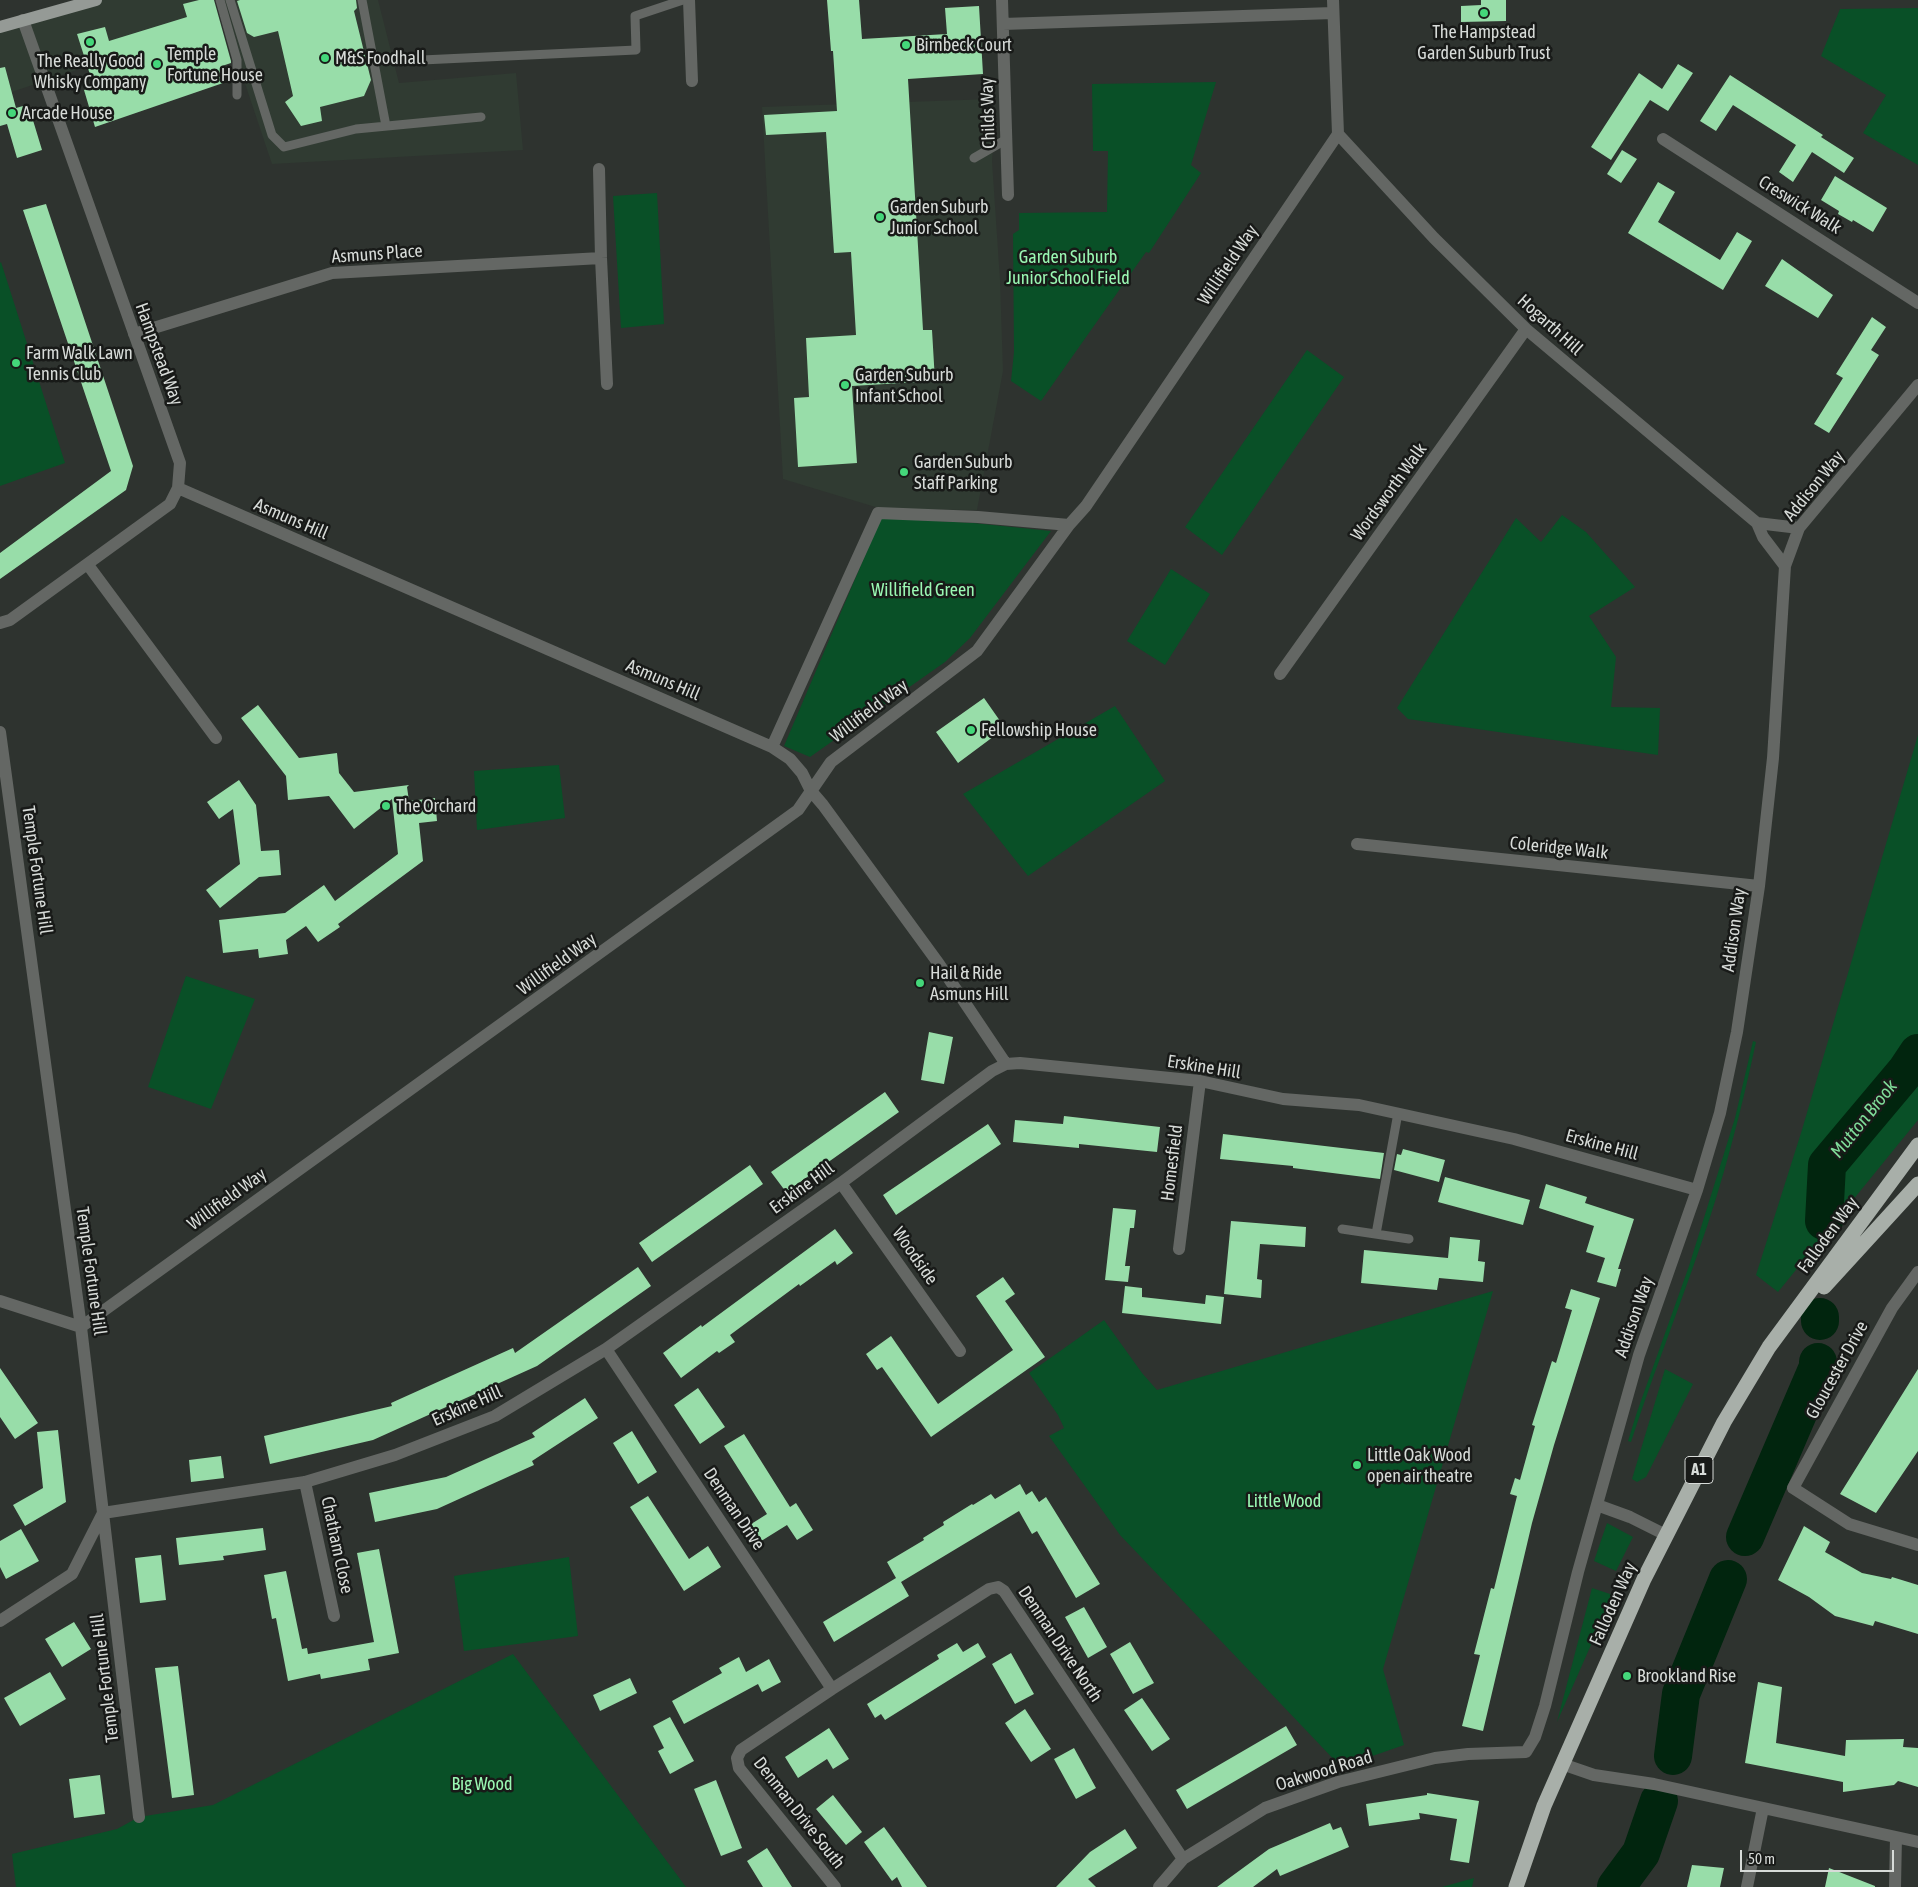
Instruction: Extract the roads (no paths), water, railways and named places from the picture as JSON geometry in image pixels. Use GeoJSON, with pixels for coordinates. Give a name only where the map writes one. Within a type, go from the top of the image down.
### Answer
{"type":"FeatureCollection","features":[{"type":"Feature","properties":{"kind":"highway","name":"Falloden Way"},"geometry":{"type":"LineString","coordinates":[[1516,1887],[1544,1806],[1644,1579],[1724,1422],[1769,1347],[1918,1145]]}},
{"type":"Feature","properties":{"kind":"highway","name":"Falloden Way"},"geometry":{"type":"LineString","coordinates":[[1769,1347],[1918,1184]]}},
{"type":"Feature","properties":{"kind":"main road"},"geometry":{"type":"LineString","coordinates":[[0,27],[96,0]]}},
{"type":"Feature","properties":{"kind":"street"},"geometry":{"type":"LineString","coordinates":[[690,0],[692,81]]}},
{"type":"Feature","properties":{"kind":"street","name":"Childs Way"},"geometry":{"type":"LineString","coordinates":[[1002,0],[1008,195]]}},
{"type":"Feature","properties":{"kind":"street"},"geometry":{"type":"LineString","coordinates":[[1003,24],[1333,6],[1338,134]]}},
{"type":"Feature","properties":{"kind":"street","name":"Hampstead Way"},"geometry":{"type":"LineString","coordinates":[[0,622],[10,620],[170,504],[178,488],[180,463],[23,20]]}},
{"type":"Feature","properties":{"kind":"street","name":"Hogarth Hill"},"geometry":{"type":"LineString","coordinates":[[1338,134],[1434,238],[1526,329],[1757,523],[1763,537],[1785,566]]}},
{"type":"Feature","properties":{"kind":"street","name":"Willifield Way"},"geometry":{"type":"LineString","coordinates":[[82,1327],[798,810],[831,762],[977,651],[1069,525],[1086,506],[1338,134]]}},
{"type":"Feature","properties":{"kind":"street","name":"Creswick Walk"},"geometry":{"type":"LineString","coordinates":[[1663,138],[1918,303]]}},
{"type":"Feature","properties":{"kind":"street"},"geometry":{"type":"LineString","coordinates":[[599,169],[607,384]]}},
{"type":"Feature","properties":{"kind":"street","name":"Asmuns Place"},"geometry":{"type":"LineString","coordinates":[[134,334],[332,273],[601,258]]}},
{"type":"Feature","properties":{"kind":"street","name":"Wordsworth Walk"},"geometry":{"type":"LineString","coordinates":[[1280,674],[1526,329]]}},
{"type":"Feature","properties":{"kind":"street","name":"Addison Way"},"geometry":{"type":"LineString","coordinates":[[1526,1752],[1535,1737],[1546,1706],[1597,1505],[1639,1355],[1697,1190],[1720,1113],[1737,1032],[1759,886],[1773,758],[1785,566],[1799,528],[1918,385]]}},
{"type":"Feature","properties":{"kind":"street","name":"Asmuns Hill"},"geometry":{"type":"LineString","coordinates":[[178,488],[772,747],[790,759],[802,773],[811,791],[939,964],[1006,1064]]}},
{"type":"Feature","properties":{"kind":"street"},"geometry":{"type":"LineString","coordinates":[[772,747],[878,513],[978,517],[1069,525]]}},
{"type":"Feature","properties":{"kind":"street"},"geometry":{"type":"LineString","coordinates":[[1757,523],[1799,528]]}},
{"type":"Feature","properties":{"kind":"street"},"geometry":{"type":"LineString","coordinates":[[88,565],[216,738]]}},
{"type":"Feature","properties":{"kind":"street","name":"Temple Fortune Hill"},"geometry":{"type":"LineString","coordinates":[[0,732],[82,1327],[139,1817]]}},
{"type":"Feature","properties":{"kind":"street","name":"Coleridge Walk"},"geometry":{"type":"LineString","coordinates":[[1356,844],[1759,886]]}},
{"type":"Feature","properties":{"kind":"street","name":"Erskine Hill"},"geometry":{"type":"LineString","coordinates":[[103,1513],[305,1482],[395,1455],[495,1416],[606,1349],[841,1182],[992,1071],[1006,1064],[1020,1063],[1200,1082],[1283,1099],[1359,1105],[1514,1139],[1697,1190]]}},
{"type":"Feature","properties":{"kind":"street","name":"Homesfield"},"geometry":{"type":"LineString","coordinates":[[1178,1249],[1200,1082]]}},
{"type":"Feature","properties":{"kind":"street","name":"Woodside"},"geometry":{"type":"LineString","coordinates":[[841,1182],[960,1351]]}},
{"type":"Feature","properties":{"kind":"street","name":"Gloucester Drive"},"geometry":{"type":"LineString","coordinates":[[1918,1272],[1892,1308],[1793,1488],[1849,1524],[1918,1545]]}},
{"type":"Feature","properties":{"kind":"street"},"geometry":{"type":"LineString","coordinates":[[0,1301],[82,1327]]}},
{"type":"Feature","properties":{"kind":"street","name":"Denman Drive"},"geometry":{"type":"LineString","coordinates":[[606,1349],[832,1689]]}},
{"type":"Feature","properties":{"kind":"street","name":"Chatham Close"},"geometry":{"type":"LineString","coordinates":[[305,1482],[334,1616]]}},
{"type":"Feature","properties":{"kind":"street"},"geometry":{"type":"LineString","coordinates":[[1597,1505],[1630,1517],[1666,1535]]}},
{"type":"Feature","properties":{"kind":"street"},"geometry":{"type":"LineString","coordinates":[[0,1621],[72,1574],[103,1513]]}},
{"type":"Feature","properties":{"kind":"street","name":"Denman Drive North"},"geometry":{"type":"LineString","coordinates":[[832,1689],[990,1589],[998,1587],[1004,1591],[1183,1859]]}},
{"type":"Feature","properties":{"kind":"street","name":"Denman Drive South"},"geometry":{"type":"LineString","coordinates":[[832,1689],[741,1750],[737,1758],[738,1768],[835,1887]]}},
{"type":"Feature","properties":{"kind":"street","name":"Oakwood Road"},"geometry":{"type":"LineString","coordinates":[[1158,1887],[1183,1859],[1265,1808],[1338,1782],[1435,1758],[1468,1754],[1526,1752]]}},
{"type":"Feature","properties":{"kind":"street"},"geometry":{"type":"LineString","coordinates":[[1562,1764],[1594,1775],[1654,1784],[1918,1842]]}},
{"type":"Feature","properties":{"kind":"street"},"geometry":{"type":"LineString","coordinates":[[1747,1887],[1763,1808]]}},
{"type":"Feature","properties":{"kind":"street"},"geometry":{"type":"LineString","coordinates":[[1895,1887],[1896,1837]]}},
{"type":"Feature","properties":{"kind":"lane"},"geometry":{"type":"LineString","coordinates":[[220,0],[237,60],[237,95]]}},
{"type":"Feature","properties":{"kind":"lane"},"geometry":{"type":"LineString","coordinates":[[230,0],[272,136],[284,146],[356,129],[481,117]]}},
{"type":"Feature","properties":{"kind":"lane"},"geometry":{"type":"LineString","coordinates":[[362,0],[386,126]]}},
{"type":"Feature","properties":{"kind":"lane"},"geometry":{"type":"LineString","coordinates":[[422,60],[636,50],[635,16],[683,0]]}},
{"type":"Feature","properties":{"kind":"lane"},"geometry":{"type":"LineString","coordinates":[[974,158],[1007,139]]}},
{"type":"Feature","properties":{"kind":"lane"},"geometry":{"type":"LineString","coordinates":[[1376,1234],[1398,1113]]}},
{"type":"Feature","properties":{"kind":"lane"},"geometry":{"type":"LineString","coordinates":[[1342,1229],[1409,1239]]}},
{"type":"Feature","properties":{"kind":"waterway","name":"Mutton Brook"},"geometry":{"type":"LineString","coordinates":[[1824,1221],[1827,1165],[1906,1071],[1918,1053]]}},
{"type":"Feature","properties":{"kind":"waterway","name":"Mutton Brook"},"geometry":{"type":"LineString","coordinates":[[1745,1537],[1818,1367],[1818,1362]]}},
{"type":"Feature","properties":{"kind":"waterway","name":"Mutton Brook"},"geometry":{"type":"LineString","coordinates":[[1673,1756],[1681,1694],[1728,1579]]}},
{"type":"Feature","properties":{"kind":"waterway","name":"Mutton Brook"},"geometry":{"type":"LineString","coordinates":[[1616,1887],[1641,1853],[1659,1801]]}},
{"type":"Feature","properties":{"kind":"place","name":"The Hampstead Garden Suburb Trust"},"geometry":{"type":"Point","coordinates":[1484,13]}},
{"type":"Feature","properties":{"kind":"place","name":"The Really Good Whisky Company"},"geometry":{"type":"Point","coordinates":[90,42]}},
{"type":"Feature","properties":{"kind":"place","name":"Birnbeck Court"},"geometry":{"type":"Point","coordinates":[906,45]}},
{"type":"Feature","properties":{"kind":"place","name":"M&S Foodhall"},"geometry":{"type":"Point","coordinates":[325,58]}},
{"type":"Feature","properties":{"kind":"place","name":"Temple Fortune House"},"geometry":{"type":"Point","coordinates":[157,64]}},
{"type":"Feature","properties":{"kind":"place","name":"Arcade House"},"geometry":{"type":"Point","coordinates":[12,113]}},
{"type":"Feature","properties":{"kind":"place","name":"Garden Suburb Junior School"},"geometry":{"type":"Point","coordinates":[880,217]}},
{"type":"Feature","properties":{"kind":"place","name":"Farm Walk Lawn Tennis Club"},"geometry":{"type":"Point","coordinates":[16,363]}},
{"type":"Feature","properties":{"kind":"place","name":"Garden Suburb Infant School"},"geometry":{"type":"Point","coordinates":[845,385]}},
{"type":"Feature","properties":{"kind":"place","name":"Garden Suburb Staff Parking"},"geometry":{"type":"Point","coordinates":[904,472]}},
{"type":"Feature","properties":{"kind":"place","name":"Fellowship House"},"geometry":{"type":"Point","coordinates":[971,730]}},
{"type":"Feature","properties":{"kind":"place","name":"The Orchard"},"geometry":{"type":"Point","coordinates":[386,806]}},
{"type":"Feature","properties":{"kind":"place","name":"Hail & Ride Asmuns Hill"},"geometry":{"type":"Point","coordinates":[920,983]}},
{"type":"Feature","properties":{"kind":"place","name":"Little Oak Wood open air theatre"},"geometry":{"type":"Point","coordinates":[1357,1465]}},
{"type":"Feature","properties":{"kind":"place","name":"Brookland Rise"},"geometry":{"type":"Point","coordinates":[1627,1676]}},
{"type":"Feature","properties":{"kind":"park label","name":"Garden Suburb Junior School Field"},"geometry":{"type":"Point","coordinates":[1068,267]}},
{"type":"Feature","properties":{"kind":"park label","name":"Willifield Green"},"geometry":{"type":"Point","coordinates":[923,590]}},
{"type":"Feature","properties":{"kind":"park label","name":"Little Wood"},"geometry":{"type":"Point","coordinates":[1284,1501]}},
{"type":"Feature","properties":{"kind":"park label","name":"Big Wood"},"geometry":{"type":"Point","coordinates":[482,1784]}}]}
